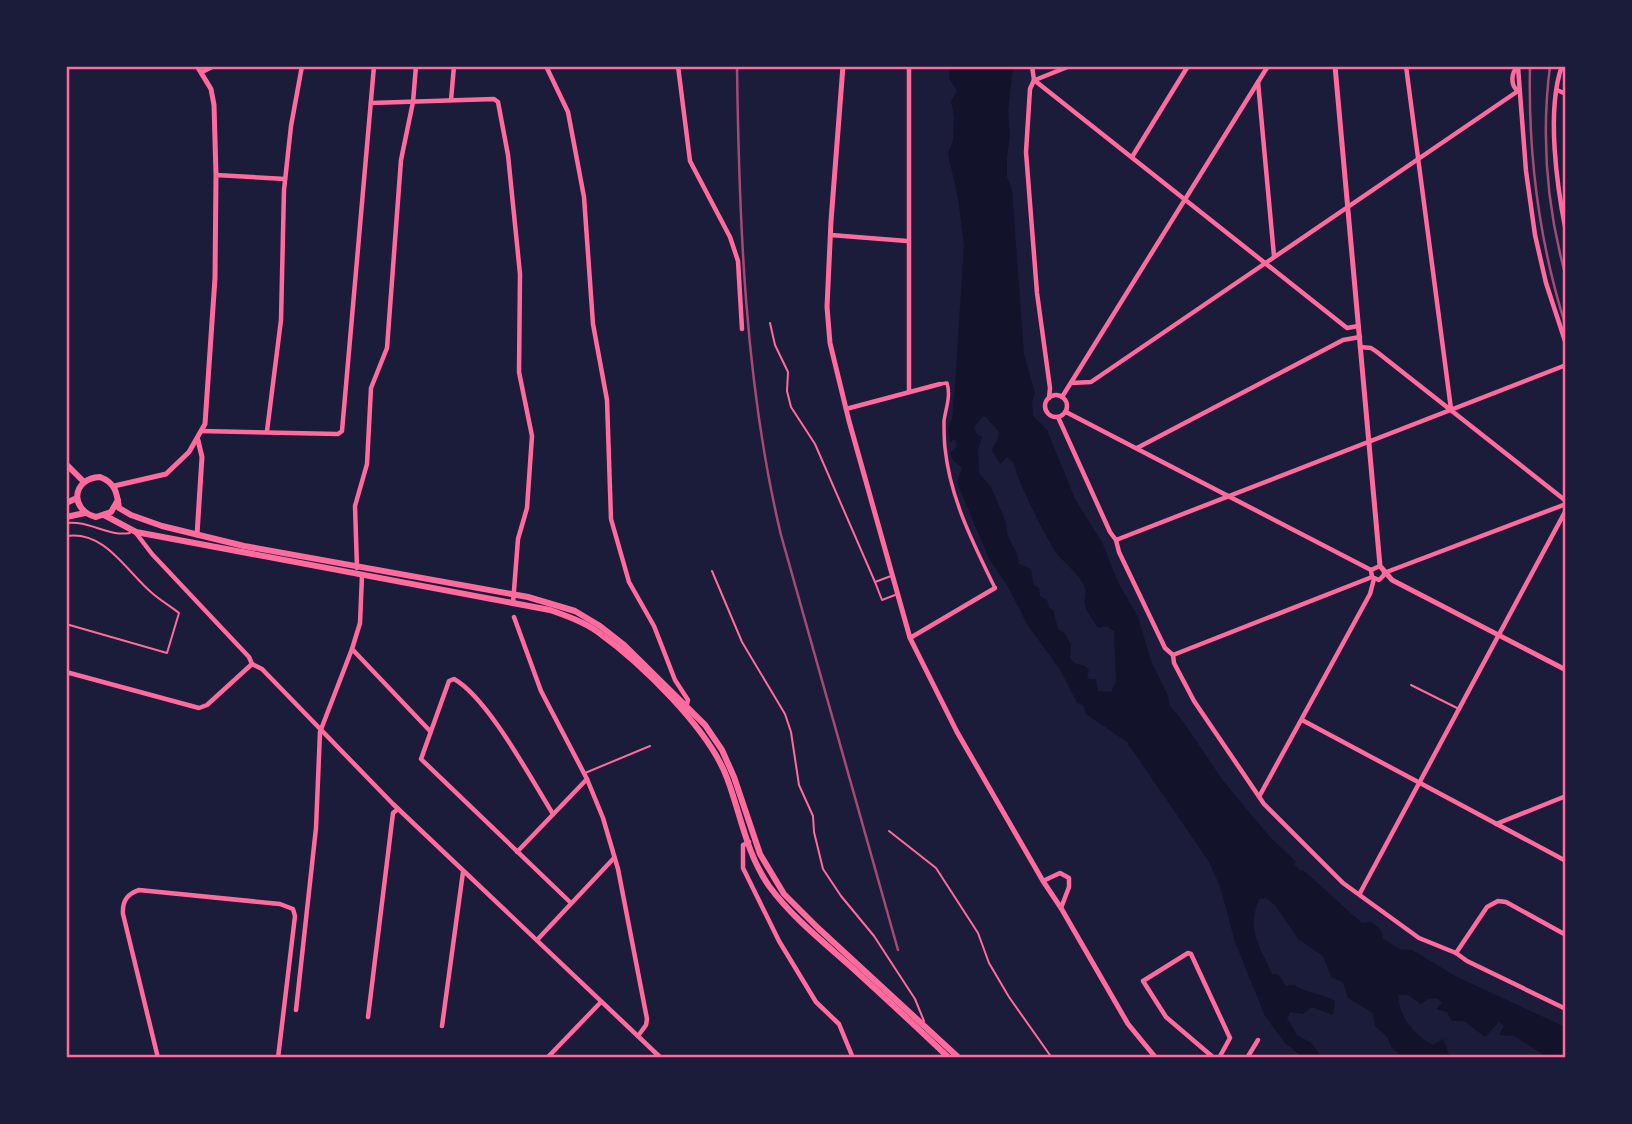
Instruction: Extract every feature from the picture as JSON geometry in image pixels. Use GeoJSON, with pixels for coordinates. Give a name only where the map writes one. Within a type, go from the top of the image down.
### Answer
{"type":"FeatureCollection","features":[{"type":"Feature","properties":{"kind":"main road"},"geometry":{"type":"LineString","coordinates":[[66,464],[84,482]]}},
{"type":"Feature","properties":{"kind":"main road"},"geometry":{"type":"LineString","coordinates":[[85,513],[77,498],[80,487],[90,478],[100,477],[114,486],[120,508],[131,515],[197,535],[285,555],[355,565],[553,603],[575,611],[600,626],[623,644],[685,709],[706,738],[721,764],[747,843],[765,880],[794,914],[950,1058]]}},
{"type":"Feature","properties":{"kind":"main road"},"geometry":{"type":"LineString","coordinates":[[66,503],[77,498]]}},
{"type":"Feature","properties":{"kind":"main road"},"geometry":{"type":"LineString","coordinates":[[66,517],[85,513],[96,517],[104,515],[111,512],[118,500]]}},
{"type":"Feature","properties":{"kind":"main road"},"geometry":{"type":"LineString","coordinates":[[104,515],[136,532],[550,610],[571,617],[597,631],[705,725],[722,750],[734,776],[755,840],[774,879],[790,900],[959,1058]]}},
{"type":"Feature","properties":{"kind":"street"},"geometry":{"type":"LineString","coordinates":[[114,486],[166,474],[198,440],[205,424],[215,278],[216,175],[214,105],[211,89],[198,66]]}},
{"type":"Feature","properties":{"kind":"street"},"geometry":{"type":"LineString","coordinates":[[202,72],[214,66]]}},
{"type":"Feature","properties":{"kind":"street"},"geometry":{"type":"LineString","coordinates":[[267,431],[281,320],[285,179],[302,66]]}},
{"type":"Feature","properties":{"kind":"street"},"geometry":{"type":"LineString","coordinates":[[202,431],[338,434],[342,431],[374,66]]}},
{"type":"Feature","properties":{"kind":"street"},"geometry":{"type":"LineString","coordinates":[[296,1010],[316,828],[320,732],[352,649],[361,613],[362,575],[355,565],[355,506],[367,464],[370,388],[387,348],[401,160],[413,102],[416,66]]}},
{"type":"Feature","properties":{"kind":"street"},"geometry":{"type":"LineString","coordinates":[[451,100],[454,66]]}},
{"type":"Feature","properties":{"kind":"street"},"geometry":{"type":"LineString","coordinates":[[546,66],[568,112],[584,197],[593,324],[606,384],[609,508],[622,563],[637,598],[654,626],[675,680],[688,700],[685,709]]}},
{"type":"Feature","properties":{"kind":"street"},"geometry":{"type":"LineString","coordinates":[[678,66],[690,161],[730,237],[737,261],[742,329]]}},
{"type":"Feature","properties":{"kind":"street"},"geometry":{"type":"LineString","coordinates":[[843,66],[831,235],[828,319],[830,343],[910,638],[957,732],[1043,881],[1128,1024],[1156,1058]]}},
{"type":"Feature","properties":{"kind":"street"},"geometry":{"type":"LineString","coordinates":[[1032,66],[1034,80],[1030,89],[1026,152],[1037,293],[1050,388],[1045,404],[1046,411],[1051,416],[1058,417],[1066,412],[1067,405],[1062,397],[1055,395],[1049,398]]}},
{"type":"Feature","properties":{"kind":"street"},"geometry":{"type":"LineString","coordinates":[[1034,80],[1070,66]]}},
{"type":"Feature","properties":{"kind":"street"},"geometry":{"type":"LineString","coordinates":[[1132,156],[1188,66]]}},
{"type":"Feature","properties":{"kind":"street"},"geometry":{"type":"LineString","coordinates":[[1062,397],[1268,66]]}},
{"type":"Feature","properties":{"kind":"street"},"geometry":{"type":"LineString","coordinates":[[1335,66],[1380,566],[1384,574],[1400,585],[1566,670]]}},
{"type":"Feature","properties":{"kind":"street"},"geometry":{"type":"LineString","coordinates":[[1406,66],[1451,410]]}},
{"type":"Feature","properties":{"kind":"street"},"geometry":{"type":"LineString","coordinates":[[1562,66],[1557,90],[1555,161],[1566,232]]}},
{"type":"Feature","properties":{"kind":"street"},"geometry":{"type":"LineString","coordinates":[[902,67],[909,67],[909,392]]}},
{"type":"Feature","properties":{"kind":"street"},"geometry":{"type":"LineString","coordinates":[[1517,67],[1526,171],[1539,256],[1566,344]]}},
{"type":"Feature","properties":{"kind":"street"},"geometry":{"type":"LineString","coordinates":[[1034,80],[1347,328],[1348,337]]}},
{"type":"Feature","properties":{"kind":"street"},"geometry":{"type":"LineString","coordinates":[[1258,82],[1274,256]]}},
{"type":"Feature","properties":{"kind":"street"},"geometry":{"type":"LineString","coordinates":[[1557,90],[1566,94]]}},
{"type":"Feature","properties":{"kind":"street"},"geometry":{"type":"LineString","coordinates":[[1071,383],[1091,382],[1518,91]]}},
{"type":"Feature","properties":{"kind":"street"},"geometry":{"type":"LineString","coordinates":[[371,103],[494,99],[498,102],[508,155],[519,261],[519,372],[532,436],[527,508],[518,539],[513,603]]}},
{"type":"Feature","properties":{"kind":"street"},"geometry":{"type":"LineString","coordinates":[[216,175],[285,179]]}},
{"type":"Feature","properties":{"kind":"street"},"geometry":{"type":"LineString","coordinates":[[831,235],[907,241]]}},
{"type":"Feature","properties":{"kind":"street"},"geometry":{"type":"LineString","coordinates":[[1347,328],[1358,326]]}},
{"type":"Feature","properties":{"kind":"street"},"geometry":{"type":"LineString","coordinates":[[1136,448],[1348,337],[1360,337]]}},
{"type":"Feature","properties":{"kind":"street"},"geometry":{"type":"LineString","coordinates":[[1173,654],[1373,578],[1379,580],[1384,574],[1566,503],[1377,352],[1371,348],[1360,347]]}},
{"type":"Feature","properties":{"kind":"street"},"geometry":{"type":"LineString","coordinates":[[1116,540],[1566,365]]}},
{"type":"Feature","properties":{"kind":"street"},"geometry":{"type":"LineString","coordinates":[[846,409],[940,384],[947,383],[950,391],[944,425],[952,486],[972,541],[995,588],[910,638]]}},
{"type":"Feature","properties":{"kind":"street"},"geometry":{"type":"LineString","coordinates":[[1066,412],[1371,570],[1373,578],[1370,594],[1260,795]]}},
{"type":"Feature","properties":{"kind":"street"},"geometry":{"type":"LineString","coordinates":[[1058,417],[1165,648],[1173,654],[1174,663],[1194,701],[1264,804],[1335,876],[1419,938],[1456,953],[1467,961],[1566,1009]]}},
{"type":"Feature","properties":{"kind":"street"},"geometry":{"type":"LineString","coordinates":[[197,535],[202,457],[198,440]]}},
{"type":"Feature","properties":{"kind":"street"},"geometry":{"type":"LineString","coordinates":[[1360,893],[1566,510]]}},
{"type":"Feature","properties":{"kind":"street"},"geometry":{"type":"LineString","coordinates":[[136,532],[247,655],[252,664],[262,668],[320,732],[398,809],[661,1058]]}},
{"type":"Feature","properties":{"kind":"street"},"geometry":{"type":"LineString","coordinates":[[1371,570],[1380,566]]}},
{"type":"Feature","properties":{"kind":"street"},"geometry":{"type":"LineString","coordinates":[[514,617],[541,691],[587,779],[603,818],[614,858],[647,1019],[638,1036]]}},
{"type":"Feature","properties":{"kind":"street"},"geometry":{"type":"LineString","coordinates":[[352,649],[430,731]]}},
{"type":"Feature","properties":{"kind":"street"},"geometry":{"type":"LineString","coordinates":[[66,672],[198,708],[207,705],[252,664]]}},
{"type":"Feature","properties":{"kind":"street"},"geometry":{"type":"LineString","coordinates":[[553,814],[481,701],[454,679],[449,681],[421,759],[519,850],[571,903]]}},
{"type":"Feature","properties":{"kind":"street"},"geometry":{"type":"LineString","coordinates":[[1302,720],[1566,861]]}},
{"type":"Feature","properties":{"kind":"street"},"geometry":{"type":"LineString","coordinates":[[519,850],[587,779]]}},
{"type":"Feature","properties":{"kind":"street"},"geometry":{"type":"LineString","coordinates":[[1495,824],[1566,796]]}},
{"type":"Feature","properties":{"kind":"street"},"geometry":{"type":"LineString","coordinates":[[368,1017],[393,813],[398,809]]}},
{"type":"Feature","properties":{"kind":"street"},"geometry":{"type":"LineString","coordinates":[[755,840],[741,849],[743,868],[768,920],[816,1002],[839,1024],[853,1058]]}},
{"type":"Feature","properties":{"kind":"street"},"geometry":{"type":"LineString","coordinates":[[537,940],[614,858]]}},
{"type":"Feature","properties":{"kind":"street"},"geometry":{"type":"LineString","coordinates":[[442,1026],[463,872]]}},
{"type":"Feature","properties":{"kind":"street"},"geometry":{"type":"LineString","coordinates":[[1043,881],[1055,873],[1065,874],[1069,878],[1069,887],[1061,908]]}},
{"type":"Feature","properties":{"kind":"street"},"geometry":{"type":"LineString","coordinates":[[158,1058],[122,906],[128,896],[139,890],[280,905],[293,909],[295,916],[278,1058]]}},
{"type":"Feature","properties":{"kind":"street"},"geometry":{"type":"LineString","coordinates":[[1456,953],[1487,907],[1498,901],[1506,902],[1566,935]]}},
{"type":"Feature","properties":{"kind":"street"},"geometry":{"type":"LineString","coordinates":[[1213,1058],[1166,1017],[1143,981],[1188,953],[1191,954],[1230,1038],[1219,1058]]}},
{"type":"Feature","properties":{"kind":"street"},"geometry":{"type":"LineString","coordinates":[[547,1058],[601,1002]]}},
{"type":"Feature","properties":{"kind":"street"},"geometry":{"type":"LineString","coordinates":[[1247,1058],[1258,1040]]}},
{"type":"Feature","properties":{"kind":"lane"},"geometry":{"type":"LineString","coordinates":[[770,323],[775,345],[788,372],[787,391],[791,407],[816,444],[881,600],[897,595]]}},
{"type":"Feature","properties":{"kind":"lane"},"geometry":{"type":"LineString","coordinates":[[85,513],[92,525]]}},
{"type":"Feature","properties":{"kind":"lane"},"geometry":{"type":"LineString","coordinates":[[66,523],[92,525],[122,534],[136,532]]}},
{"type":"Feature","properties":{"kind":"lane"},"geometry":{"type":"LineString","coordinates":[[66,536],[79,534],[107,547],[151,593],[179,612],[167,653],[66,624]]}},
{"type":"Feature","properties":{"kind":"lane"},"geometry":{"type":"LineString","coordinates":[[712,571],[742,642],[785,714],[791,733],[799,785],[813,816],[817,850],[823,869],[874,936],[915,999],[928,1029]]}},
{"type":"Feature","properties":{"kind":"lane"},"geometry":{"type":"LineString","coordinates":[[874,582],[892,576]]}},
{"type":"Feature","properties":{"kind":"lane"},"geometry":{"type":"LineString","coordinates":[[1411,685],[1458,709]]}},
{"type":"Feature","properties":{"kind":"lane"},"geometry":{"type":"LineString","coordinates":[[584,773],[650,746]]}},
{"type":"Feature","properties":{"kind":"lane"},"geometry":{"type":"LineString","coordinates":[[889,831],[936,868],[978,933],[989,963],[1009,998],[1052,1058]]}},
{"type":"Feature","properties":{"kind":"shaded area"},"geometry":{"type":"Polygon","coordinates":[[[950,67],[1013,67],[1008,112],[1010,136],[1007,177],[1012,190],[1024,354],[1035,393],[1032,402],[1033,416],[1047,430],[1075,499],[1102,542],[1118,582],[1138,617],[1151,661],[1170,706],[1224,782],[1269,836],[1296,862],[1294,864],[1301,871],[1362,923],[1372,922],[1381,930],[1383,939],[1400,949],[1412,950],[1457,977],[1565,1027],[1565,1057],[1557,1057],[1554,1054],[1547,1057],[1514,1036],[1499,1035],[1504,1026],[1499,1022],[1485,1037],[1464,1021],[1452,1021],[1447,1012],[1436,1009],[1442,1003],[1437,998],[1428,999],[1421,1004],[1408,995],[1398,995],[1404,1018],[1413,1030],[1433,1045],[1443,1039],[1450,1057],[1403,1057],[1391,1047],[1388,1038],[1375,1026],[1373,1013],[1348,998],[1343,982],[1332,978],[1323,956],[1298,939],[1275,905],[1266,898],[1259,899],[1255,910],[1254,929],[1272,974],[1278,974],[1286,986],[1294,985],[1335,1001],[1333,1015],[1312,1007],[1303,1014],[1290,1012],[1287,1018],[1297,1035],[1311,1043],[1321,1056],[1337,1057],[1303,1057],[1285,1043],[1265,1016],[1235,942],[1220,886],[1209,862],[1127,742],[1086,714],[1083,705],[1077,703],[1061,671],[1027,624],[1007,585],[989,559],[957,482],[962,468],[950,453],[957,446],[955,439],[950,442],[948,428],[952,419],[964,246],[958,198],[948,154],[953,141],[954,117],[951,101],[957,91],[949,78],[950,67]],[[982,417],[974,428],[982,437],[978,450],[979,473],[991,487],[1006,522],[1007,534],[1019,564],[1031,569],[1034,585],[1039,588],[1040,596],[1047,600],[1049,608],[1053,610],[1058,629],[1071,644],[1070,657],[1074,663],[1089,670],[1087,675],[1089,679],[1096,679],[1098,691],[1111,692],[1116,682],[1114,631],[1106,626],[1098,628],[1088,613],[1085,604],[1086,590],[1047,538],[1014,463],[1007,457],[1000,464],[992,450],[999,432],[986,417],[982,417]]]}},
{"type":"Feature","properties":{"kind":"railway"},"geometry":{"type":"LineString","coordinates":[[737,66],[746,302],[759,420],[769,478],[781,535],[898,950]]}},
{"type":"Feature","properties":{"kind":"railway"},"geometry":{"type":"LineString","coordinates":[[1530,66],[1531,132],[1537,198],[1549,263],[1566,327]]}},
{"type":"Feature","properties":{"kind":"railway"},"geometry":{"type":"LineString","coordinates":[[1550,66],[1546,119],[1548,173],[1554,225],[1566,277]]}}]}
